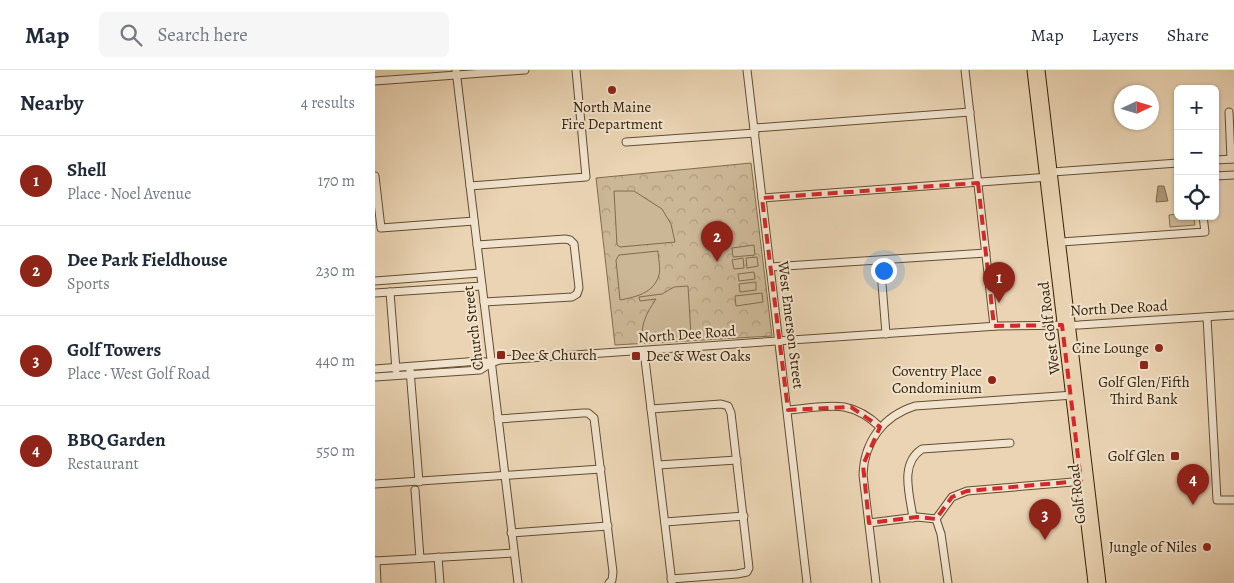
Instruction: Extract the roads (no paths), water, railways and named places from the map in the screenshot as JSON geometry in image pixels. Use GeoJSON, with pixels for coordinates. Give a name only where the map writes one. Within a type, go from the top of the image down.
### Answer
{"type":"FeatureCollection","features":[{"type":"Feature","properties":{"kind":"main road","name":"West Golf Road"},"geometry":{"type":"LineString","coordinates":[[1032,70],[1061,242],[1067,325]]}},
{"type":"Feature","properties":{"kind":"main road","name":"West Golf Road"},"geometry":{"type":"LineString","coordinates":[[1040,70],[1085,481],[1093,583]]}},
{"type":"Feature","properties":{"kind":"main road","name":"West Golf Road"},"geometry":{"type":"LineString","coordinates":[[1075,395],[1083,427]]}},
{"type":"Feature","properties":{"kind":"main road","name":"Golf Road"},"geometry":{"type":"LineString","coordinates":[[1083,427],[1085,481],[1101,583]]}},
{"type":"Feature","properties":{"kind":"street"},"geometry":{"type":"LineString","coordinates":[[375,80],[456,72],[525,70]]}},
{"type":"Feature","properties":{"kind":"street"},"geometry":{"type":"LineString","coordinates":[[470,186],[586,176],[576,70]]}},
{"type":"Feature","properties":{"kind":"street","name":"West Emerson Street"},"geometry":{"type":"LineString","coordinates":[[747,70],[807,583]]}},
{"type":"Feature","properties":{"kind":"street"},"geometry":{"type":"LineString","coordinates":[[965,70],[994,326]]}},
{"type":"Feature","properties":{"kind":"street","name":"Church Street"},"geometry":{"type":"LineString","coordinates":[[456,72],[518,583]]}},
{"type":"Feature","properties":{"kind":"street"},"geometry":{"type":"LineString","coordinates":[[626,142],[970,112]]}},
{"type":"Feature","properties":{"kind":"street"},"geometry":{"type":"LineString","coordinates":[[1219,160],[1233,159],[1229,112]]}},
{"type":"Feature","properties":{"kind":"street"},"geometry":{"type":"LineString","coordinates":[[762,198],[978,182],[1174,163]]}},
{"type":"Feature","properties":{"kind":"street"},"geometry":{"type":"LineString","coordinates":[[1219,176],[1234,175]]}},
{"type":"Feature","properties":{"kind":"street"},"geometry":{"type":"LineString","coordinates":[[375,176],[377,208],[381,228],[474,221]]}},
{"type":"Feature","properties":{"kind":"street"},"geometry":{"type":"LineString","coordinates":[[1061,242],[1205,232],[1204,220]]}},
{"type":"Feature","properties":{"kind":"street"},"geometry":{"type":"LineString","coordinates":[[477,245],[565,239],[570,240],[574,244],[575,252],[579,288],[577,294],[572,297],[484,302]]}},
{"type":"Feature","properties":{"kind":"street"},"geometry":{"type":"LineString","coordinates":[[770,267],[986,253]]}},
{"type":"Feature","properties":{"kind":"street"},"geometry":{"type":"LineString","coordinates":[[881,271],[886,334]]}},
{"type":"Feature","properties":{"kind":"street"},"geometry":{"type":"LineString","coordinates":[[375,281],[480,273]]}},
{"type":"Feature","properties":{"kind":"street"},"geometry":{"type":"LineString","coordinates":[[375,293],[482,286]]}},
{"type":"Feature","properties":{"kind":"street"},"geometry":{"type":"LineString","coordinates":[[390,292],[396,376]]}},
{"type":"Feature","properties":{"kind":"street","name":"North Dee Road"},"geometry":{"type":"LineString","coordinates":[[491,363],[500,360],[994,326],[1067,325],[1234,316]]}},
{"type":"Feature","properties":{"kind":"street"},"geometry":{"type":"LineString","coordinates":[[1207,317],[1217,500],[1234,500]]}},
{"type":"Feature","properties":{"kind":"street"},"geometry":{"type":"LineString","coordinates":[[644,350],[651,409],[665,522],[672,581],[747,572],[749,564],[744,516],[731,413],[728,406],[721,404],[651,409]]}},
{"type":"Feature","properties":{"kind":"street"},"geometry":{"type":"LineString","coordinates":[[375,369],[479,361],[491,363]]}},
{"type":"Feature","properties":{"kind":"street"},"geometry":{"type":"LineString","coordinates":[[375,377],[480,370],[491,363]]}},
{"type":"Feature","properties":{"kind":"street"},"geometry":{"type":"LineString","coordinates":[[410,366],[419,482]]}},
{"type":"Feature","properties":{"kind":"street"},"geometry":{"type":"LineString","coordinates":[[876,583],[863,465],[868,447],[880,427],[893,416],[915,406],[1075,395]]}},
{"type":"Feature","properties":{"kind":"street"},"geometry":{"type":"LineString","coordinates":[[788,410],[833,406],[851,408],[865,414],[880,427]]}},
{"type":"Feature","properties":{"kind":"street"},"geometry":{"type":"LineString","coordinates":[[498,419],[583,413],[592,415],[596,424],[613,572],[610,582]]}},
{"type":"Feature","properties":{"kind":"street"},"geometry":{"type":"LineString","coordinates":[[913,518],[907,471],[909,462],[915,453],[922,449],[1010,443]]}},
{"type":"Feature","properties":{"kind":"street"},"geometry":{"type":"LineString","coordinates":[[658,465],[737,460]]}},
{"type":"Feature","properties":{"kind":"street"},"geometry":{"type":"LineString","coordinates":[[375,484],[601,469]]}},
{"type":"Feature","properties":{"kind":"street"},"geometry":{"type":"LineString","coordinates":[[936,519],[952,497],[967,491],[1085,481]]}},
{"type":"Feature","properties":{"kind":"street"},"geometry":{"type":"LineString","coordinates":[[415,490],[420,558]]}},
{"type":"Feature","properties":{"kind":"street"},"geometry":{"type":"LineString","coordinates":[[665,522],[744,516]]}},
{"type":"Feature","properties":{"kind":"street"},"geometry":{"type":"LineString","coordinates":[[869,523],[923,517],[936,519]]}},
{"type":"Feature","properties":{"kind":"street"},"geometry":{"type":"LineString","coordinates":[[936,519],[941,534],[948,583]]}},
{"type":"Feature","properties":{"kind":"street"},"geometry":{"type":"LineString","coordinates":[[511,533],[608,526]]}},
{"type":"Feature","properties":{"kind":"street"},"geometry":{"type":"LineString","coordinates":[[377,583],[375,561],[513,553]]}},
{"type":"Feature","properties":{"kind":"street"},"geometry":{"type":"LineString","coordinates":[[439,557],[440,583]]}},
{"type":"Feature","properties":{"kind":"place","name":"North Maine Fire Department"},"geometry":{"type":"Point","coordinates":[612,90]}},
{"type":"Feature","properties":{"kind":"place","name":"Dee Park Fieldhouse"},"geometry":{"type":"Point","coordinates":[717,262]}},
{"type":"Feature","properties":{"kind":"place","name":"Shell"},"geometry":{"type":"Point","coordinates":[999,303]}},
{"type":"Feature","properties":{"kind":"place","name":"Cine Lounge"},"geometry":{"type":"Point","coordinates":[1159,348]}},
{"type":"Feature","properties":{"kind":"place","name":"Dee & Church"},"geometry":{"type":"Point","coordinates":[501,355]}},
{"type":"Feature","properties":{"kind":"place","name":"Dee & West Oaks"},"geometry":{"type":"Point","coordinates":[636,356]}},
{"type":"Feature","properties":{"kind":"place","name":"Golf Glen/Fifth Third Bank"},"geometry":{"type":"Point","coordinates":[1144,365]}},
{"type":"Feature","properties":{"kind":"place","name":"Coventry Place Condominium"},"geometry":{"type":"Point","coordinates":[992,380]}},
{"type":"Feature","properties":{"kind":"place","name":"Golf Glen"},"geometry":{"type":"Point","coordinates":[1175,456]}},
{"type":"Feature","properties":{"kind":"place","name":"BBQ Garden"},"geometry":{"type":"Point","coordinates":[1193,505]}},
{"type":"Feature","properties":{"kind":"place","name":"Golf Towers"},"geometry":{"type":"Point","coordinates":[1045,540]}},
{"type":"Feature","properties":{"kind":"place","name":"Jungle of Niles"},"geometry":{"type":"Point","coordinates":[1207,547]}}]}
